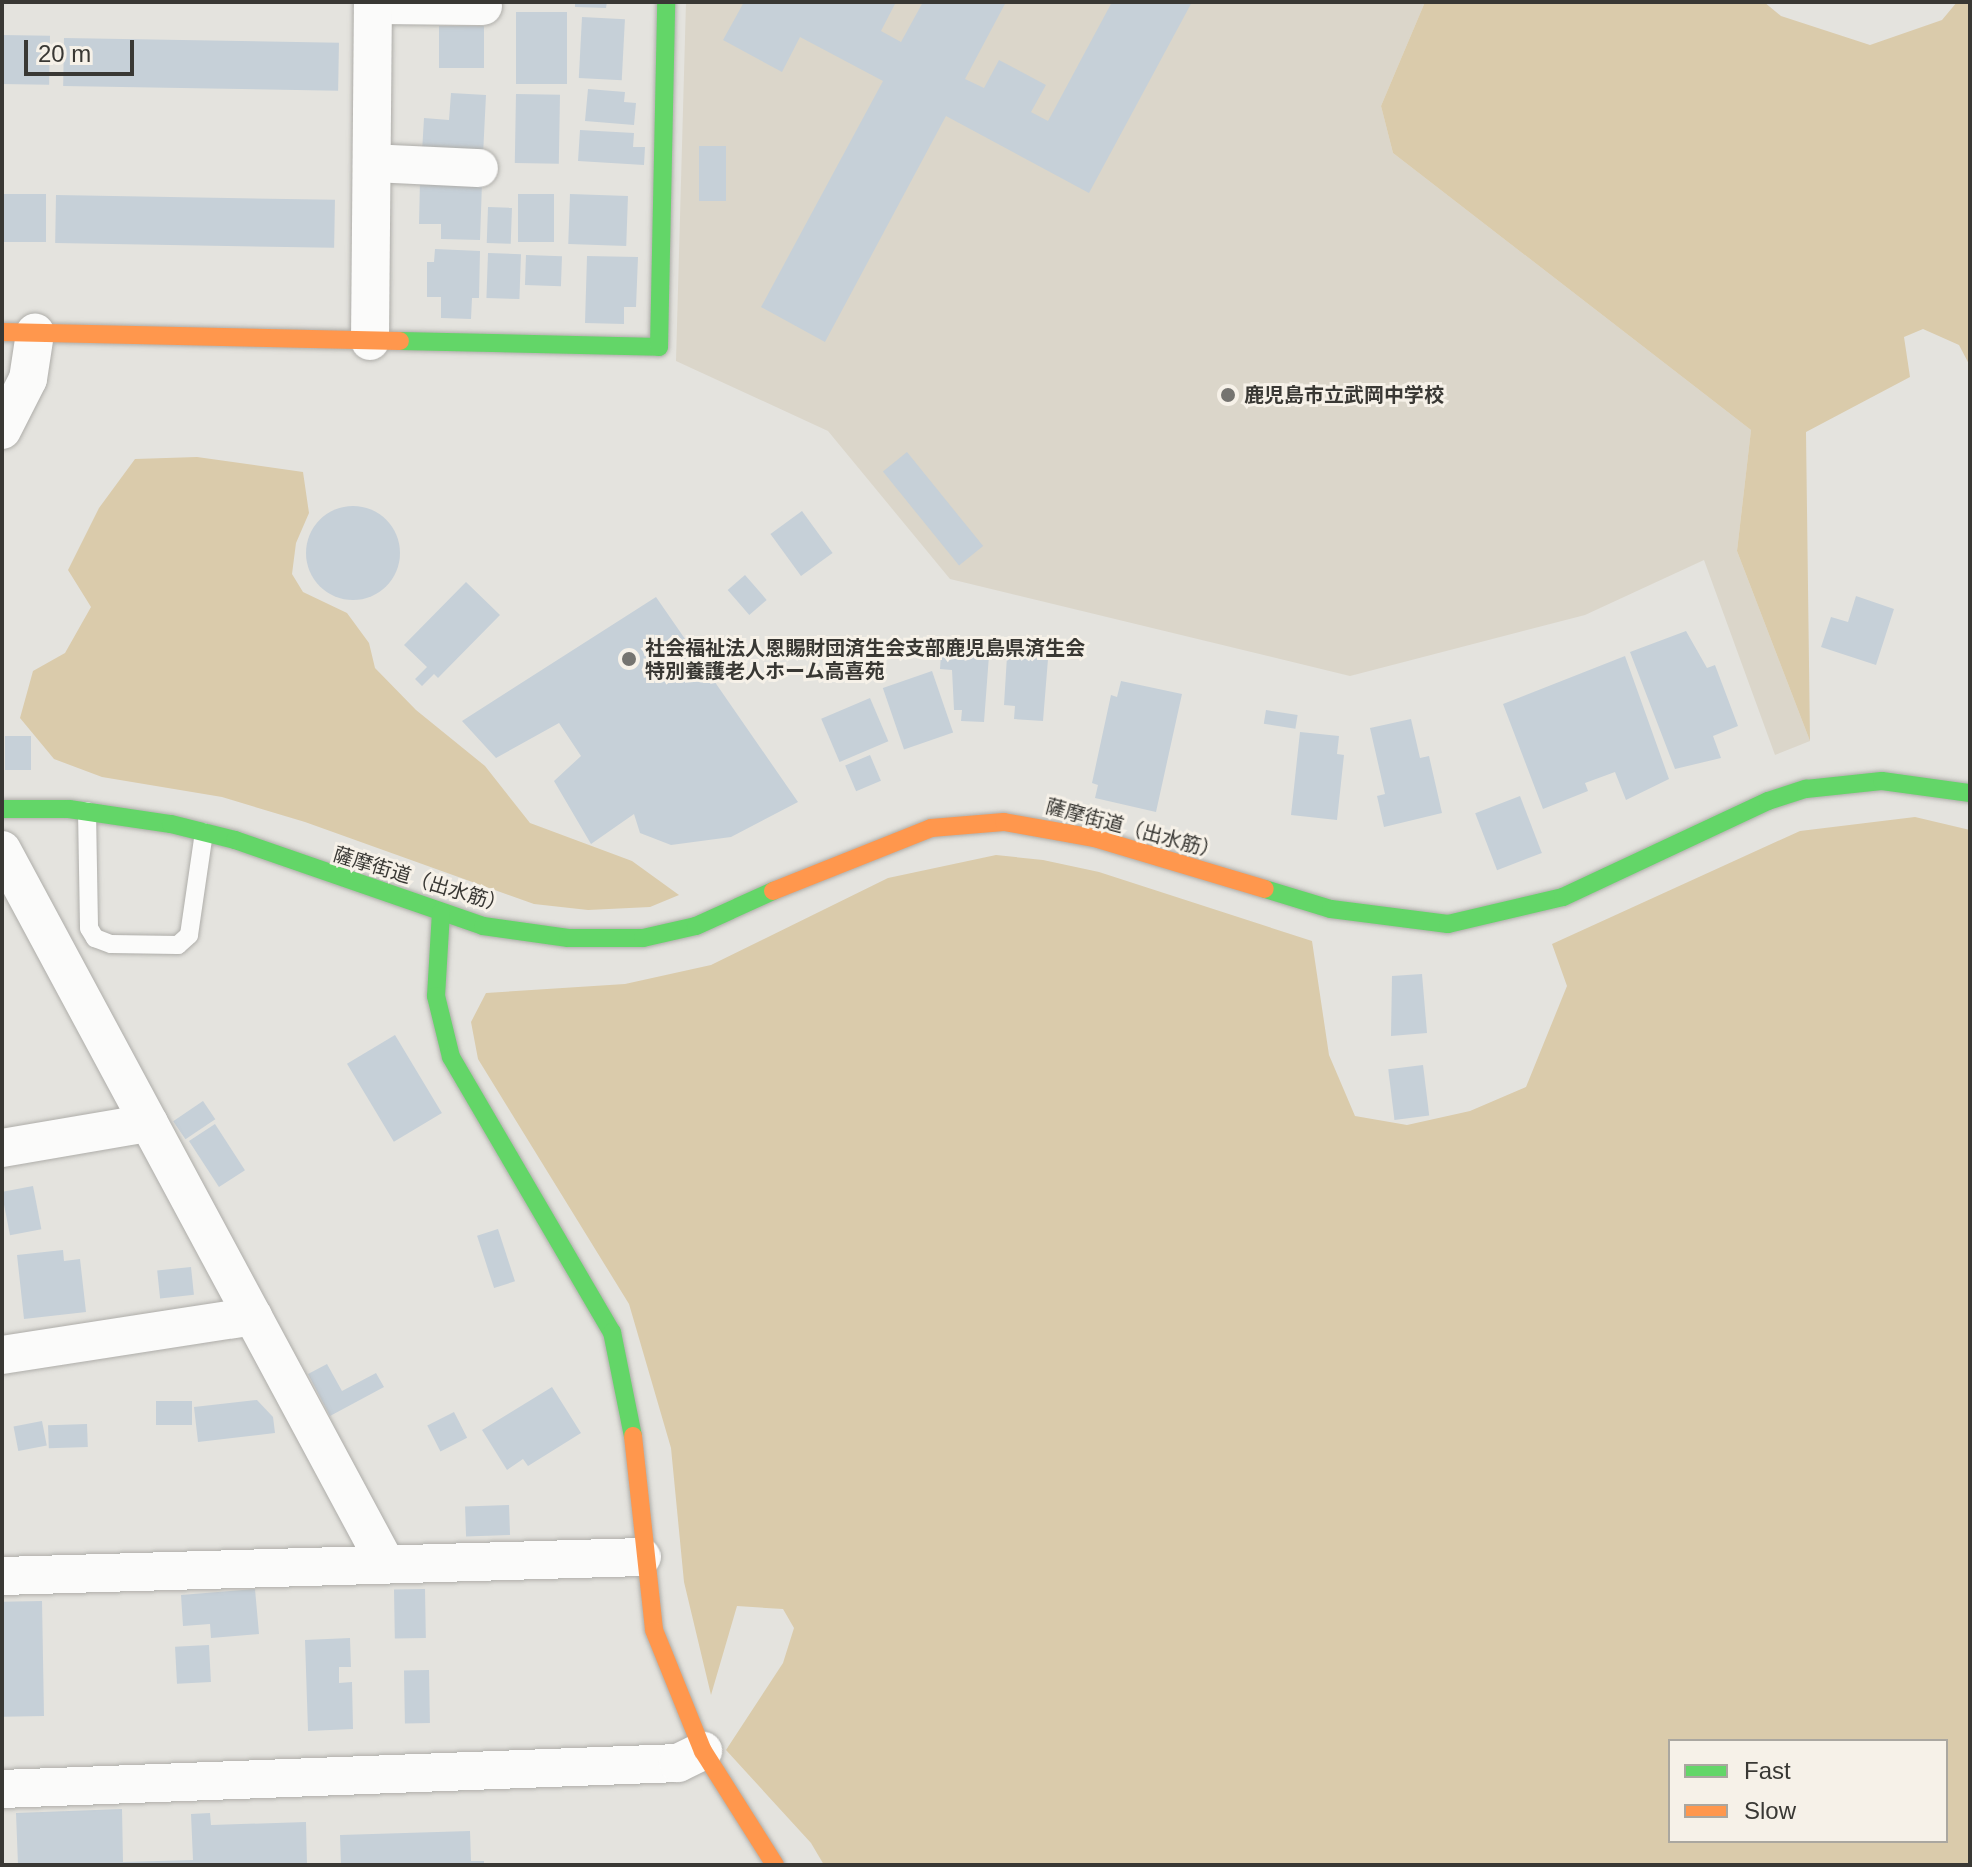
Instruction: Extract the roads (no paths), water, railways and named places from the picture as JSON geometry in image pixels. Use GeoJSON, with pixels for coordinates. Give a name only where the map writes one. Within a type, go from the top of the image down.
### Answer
{"type":"FeatureCollection","features":[{"type":"Feature","properties":{"kind":"street"},"geometry":{"type":"LineString","coordinates":[[2,430],[28,379],[18,332],[659,347],[666,2]]}},
{"type":"Feature","properties":{"kind":"street"},"geometry":{"type":"LineString","coordinates":[[370,341],[373,3],[483,6]]}},
{"type":"Feature","properties":{"kind":"street"},"geometry":{"type":"LineString","coordinates":[[372,163],[479,168]]}},
{"type":"Feature","properties":{"kind":"street","name":"薩摩街道（出水筋）"},"geometry":{"type":"LineString","coordinates":[[2,809],[87,811],[204,832],[441,912],[537,935],[643,938],[696,926],[854,855],[931,828],[1004,822],[1094,838],[1331,909],[1389,920],[1448,924],[1563,897],[1768,801],[1806,789],[1882,781],[1970,793]]}},
{"type":"Feature","properties":{"kind":"street"},"geometry":{"type":"LineString","coordinates":[[2,850],[386,1564]]}},
{"type":"Feature","properties":{"kind":"street"},"geometry":{"type":"LineString","coordinates":[[441,912],[436,996],[451,1057],[612,1332],[632,1425],[642,1557],[654,1630],[703,1751],[775,1865]]}},
{"type":"Feature","properties":{"kind":"street"},"geometry":{"type":"LineString","coordinates":[[2,1148],[149,1123]]}},
{"type":"Feature","properties":{"kind":"street"},"geometry":{"type":"LineString","coordinates":[[2,1355],[253,1316]]}},
{"type":"Feature","properties":{"kind":"street"},"geometry":{"type":"LineString","coordinates":[[2,1576],[642,1557]]}},
{"type":"Feature","properties":{"kind":"street"},"geometry":{"type":"LineString","coordinates":[[2,1789],[678,1763],[703,1751]]}},
{"type":"Feature","properties":{"kind":"lane"},"geometry":{"type":"LineString","coordinates":[[87,811],[89,928],[95,938],[111,944],[178,945],[189,935],[204,832]]}},
{"type":"Feature","properties":{"kind":"place","name":"鹿児島市立武岡中学校"},"geometry":{"type":"Point","coordinates":[1228,395]}},
{"type":"Feature","properties":{"kind":"place","name":"社会福祉法人恩賜財団済生会支部鹿児島県済生会 特別養護老人ホーム高喜苑"},"geometry":{"type":"Point","coordinates":[629,659]}}]}
